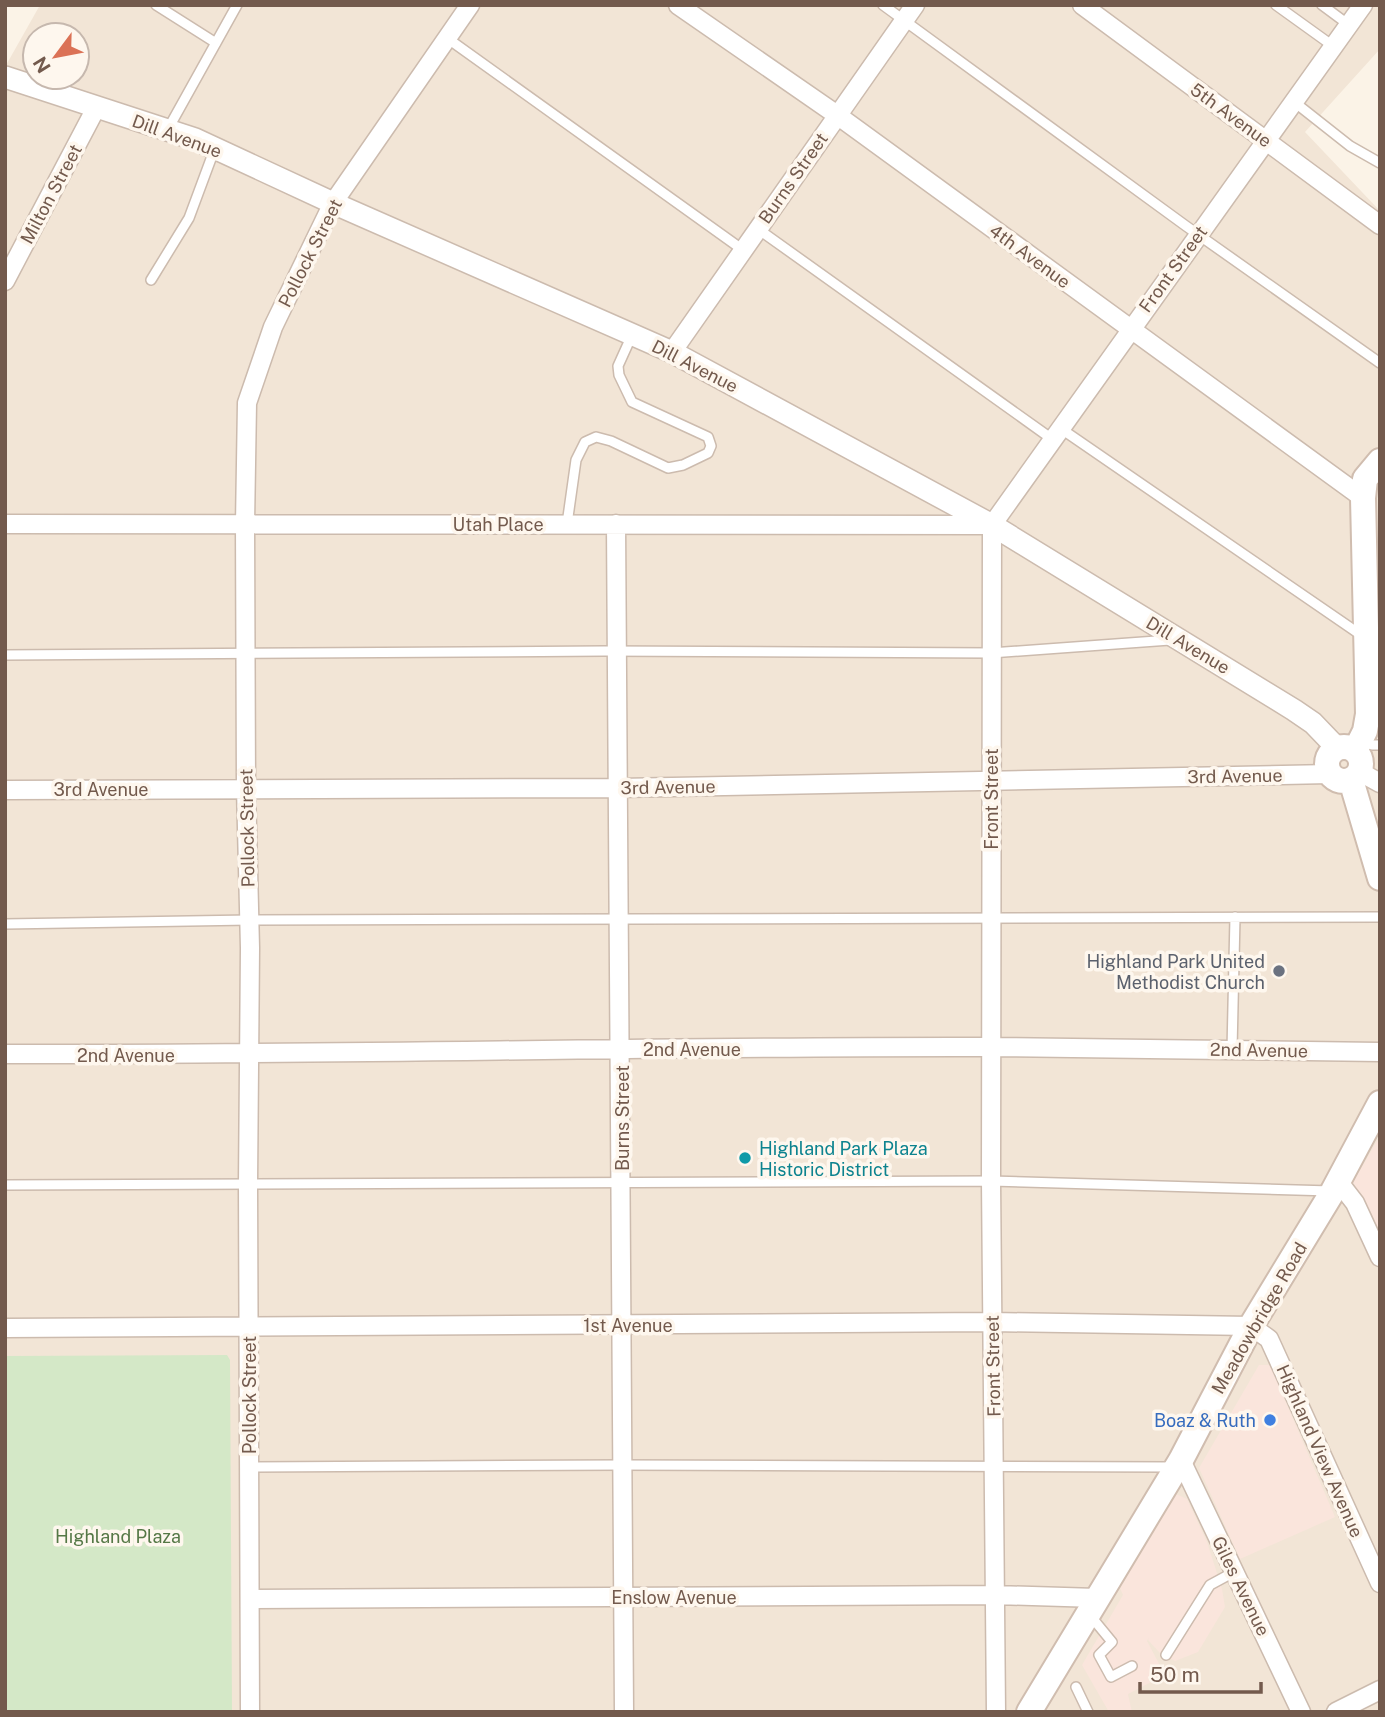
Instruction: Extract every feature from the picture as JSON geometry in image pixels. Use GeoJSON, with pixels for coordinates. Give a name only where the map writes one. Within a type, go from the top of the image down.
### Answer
{"type":"FeatureCollection","features":[{"type":"Feature","properties":{"kind":"main road"},"geometry":{"type":"LineString","coordinates":[[1380,461],[1365,480],[1371,503],[1365,638],[1368,714],[1357,761],[1380,878]]}},
{"type":"Feature","properties":{"kind":"main road","name":"Meadowbridge Road"},"geometry":{"type":"LineString","coordinates":[[1031,1710],[1178,1463],[1251,1326],[1336,1186],[1380,1103]]}},
{"type":"Feature","properties":{"kind":"street","name":"Pollock Street"},"geometry":{"type":"LineString","coordinates":[[250,1712],[250,920],[245,653],[247,403],[273,327],[333,203],[470,5]]}},
{"type":"Feature","properties":{"kind":"street","name":"4th Avenue"},"geometry":{"type":"LineString","coordinates":[[678,5],[836,115],[1371,503]]}},
{"type":"Feature","properties":{"kind":"street","name":"Burns Street"},"geometry":{"type":"LineString","coordinates":[[673,352],[915,5]]}},
{"type":"Feature","properties":{"kind":"street","name":"5th Avenue"},"geometry":{"type":"LineString","coordinates":[[1082,5],[1380,225]]}},
{"type":"Feature","properties":{"kind":"street","name":"Front Street"},"geometry":{"type":"LineString","coordinates":[[996,1712],[991,1181],[992,525],[1197,234],[1363,5]]}},
{"type":"Feature","properties":{"kind":"street","name":"Dill Avenue"},"geometry":{"type":"LineString","coordinates":[[5,77],[168,130],[215,149],[673,352],[992,525],[1304,717],[1357,761]]}},
{"type":"Feature","properties":{"kind":"street","name":"Milton Street"},"geometry":{"type":"LineString","coordinates":[[5,281],[96,108]]}},
{"type":"Feature","properties":{"kind":"street","name":"Utah Place"},"geometry":{"type":"LineString","coordinates":[[5,524],[992,525]]}},
{"type":"Feature","properties":{"kind":"street","name":"Burns Street"},"geometry":{"type":"LineString","coordinates":[[616,524],[621,920],[624,1712]]}},
{"type":"Feature","properties":{"kind":"street","name":"3rd Avenue"},"geometry":{"type":"LineString","coordinates":[[5,790],[619,788],[991,781],[1357,761]]}},
{"type":"Feature","properties":{"kind":"street","name":"2nd Avenue"},"geometry":{"type":"LineString","coordinates":[[5,1054],[249,1055],[993,1047],[1380,1052]]}},
{"type":"Feature","properties":{"kind":"street"},"geometry":{"type":"LineString","coordinates":[[1336,1186],[1355,1203],[1380,1257]]}},
{"type":"Feature","properties":{"kind":"street","name":"1st Avenue"},"geometry":{"type":"LineString","coordinates":[[5,1328],[993,1322],[1251,1326]]}},
{"type":"Feature","properties":{"kind":"street","name":"Highland View Avenue"},"geometry":{"type":"LineString","coordinates":[[1251,1326],[1269,1339],[1380,1583]]}},
{"type":"Feature","properties":{"kind":"street","name":"Giles Avenue"},"geometry":{"type":"LineString","coordinates":[[1178,1463],[1301,1712]]}},
{"type":"Feature","properties":{"kind":"street","name":"Enslow Avenue"},"geometry":{"type":"LineString","coordinates":[[251,1599],[996,1595],[1092,1605]]}},
{"type":"Feature","properties":{"kind":"street"},"geometry":{"type":"LineString","coordinates":[[1336,1712],[1380,1690]]}},
{"type":"Feature","properties":{"kind":"lane"},"geometry":{"type":"LineString","coordinates":[[156,5],[216,43]]}},
{"type":"Feature","properties":{"kind":"lane"},"geometry":{"type":"LineString","coordinates":[[168,130],[237,5]]}},
{"type":"Feature","properties":{"kind":"lane"},"geometry":{"type":"LineString","coordinates":[[883,5],[1197,234],[1380,363]]}},
{"type":"Feature","properties":{"kind":"lane"},"geometry":{"type":"LineString","coordinates":[[1276,5],[1333,46]]}},
{"type":"Feature","properties":{"kind":"lane"},"geometry":{"type":"LineString","coordinates":[[1322,5],[1349,24]]}},
{"type":"Feature","properties":{"kind":"lane"},"geometry":{"type":"LineString","coordinates":[[447,38],[743,250]]}},
{"type":"Feature","properties":{"kind":"lane"},"geometry":{"type":"LineString","coordinates":[[1293,101],[1350,146],[1380,163]]}},
{"type":"Feature","properties":{"kind":"lane"},"geometry":{"type":"LineString","coordinates":[[151,280],[189,218],[215,149]]}},
{"type":"Feature","properties":{"kind":"lane"},"geometry":{"type":"LineString","coordinates":[[758,229],[1056,434],[1365,638]]}},
{"type":"Feature","properties":{"kind":"lane"},"geometry":{"type":"LineString","coordinates":[[567,524],[576,460],[585,442],[596,437],[611,441],[668,468],[683,465],[708,453],[711,446],[708,437],[632,402],[618,366],[632,335]]}},
{"type":"Feature","properties":{"kind":"lane"},"geometry":{"type":"LineString","coordinates":[[5,655],[618,651],[992,653],[1179,640]]}},
{"type":"Feature","properties":{"kind":"lane"},"geometry":{"type":"LineString","coordinates":[[1232,1050],[1235,917]]}},
{"type":"Feature","properties":{"kind":"lane"},"geometry":{"type":"LineString","coordinates":[[5,924],[250,920],[1380,917]]}},
{"type":"Feature","properties":{"kind":"lane"},"geometry":{"type":"LineString","coordinates":[[5,1185],[991,1181],[1336,1186]]}},
{"type":"Feature","properties":{"kind":"lane"},"geometry":{"type":"LineString","coordinates":[[250,1467],[1178,1463]]}},
{"type":"Feature","properties":{"kind":"lane"},"geometry":{"type":"LineString","coordinates":[[1166,1655],[1210,1585],[1234,1572]]}},
{"type":"Feature","properties":{"kind":"lane"},"geometry":{"type":"LineString","coordinates":[[1092,1605],[1112,1642],[1098,1655],[1111,1677],[1132,1666]]}},
{"type":"Feature","properties":{"kind":"lane"},"geometry":{"type":"LineString","coordinates":[[1076,1687],[1088,1712]]}},
{"type":"Feature","properties":{"kind":"shaded area"},"geometry":{"type":"Polygon","coordinates":[[[40,5],[1380,5],[1380,49],[1305,132],[1380,211],[1380,1712],[5,1712],[5,67],[21,39],[21,91],[91,91],[91,21],[31,21],[40,5]]]}},
{"type":"Feature","properties":{"kind":"shaded area"},"geometry":{"type":"Polygon","coordinates":[[[1380,1136],[1380,1231],[1377,1234],[1353,1182],[1380,1136]]]}},
{"type":"Feature","properties":{"kind":"shaded area"},"geometry":{"type":"Polygon","coordinates":[[[1259,1365],[1270,1365],[1335,1517],[1240,1559],[1199,1468],[1259,1365]]]}},
{"type":"Feature","properties":{"kind":"shaded area"},"geometry":{"type":"Polygon","coordinates":[[[1176,1494],[1187,1499],[1207,1542],[1225,1607],[1198,1652],[1175,1661],[1160,1653],[1148,1640],[1149,1637],[1147,1641],[1165,1675],[1128,1694],[1132,1712],[1109,1712],[1082,1665],[1123,1595],[1120,1588],[1176,1494]]]}},
{"type":"Feature","properties":{"kind":"green space","name":"Highland Plaza"},"geometry":{"type":"Polygon","coordinates":[[[227,1355],[230,1360],[232,1712],[5,1712],[5,1356],[227,1355]]]}},
{"type":"Feature","properties":{"kind":"place","name":"Highland Park United Methodist Church"},"geometry":{"type":"Point","coordinates":[1279,971]}},
{"type":"Feature","properties":{"kind":"place","name":"Highland Park Plaza Historic District"},"geometry":{"type":"Point","coordinates":[745,1158]}},
{"type":"Feature","properties":{"kind":"place","name":"Boaz & Ruth"},"geometry":{"type":"Point","coordinates":[1270,1420]}}]}
